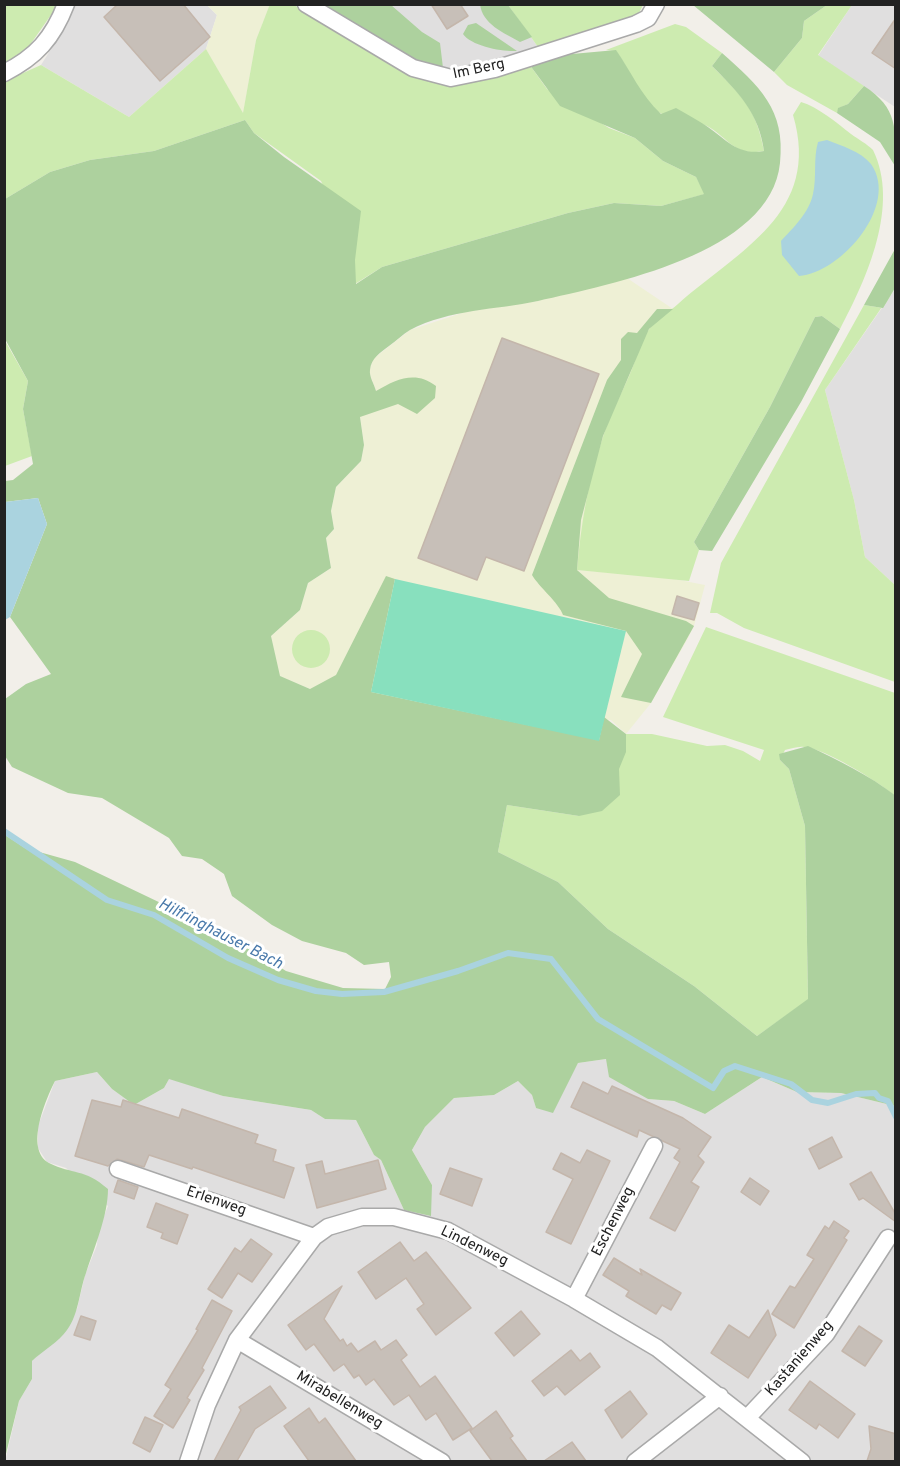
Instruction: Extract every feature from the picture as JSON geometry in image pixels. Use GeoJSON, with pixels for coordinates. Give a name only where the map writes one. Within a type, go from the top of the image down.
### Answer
{"type":"FeatureCollection","features":[{"type":"Feature","properties":{"kind":"street"},"geometry":{"type":"LineString","coordinates":[[4,73],[39,51],[51,38],[66,4]]}},
{"type":"Feature","properties":{"kind":"street","name":"Im Berg"},"geometry":{"type":"LineString","coordinates":[[306,4],[412,68],[451,78],[495,69],[636,24],[648,18],[656,4]]}},
{"type":"Feature","properties":{"kind":"street","name":"Eschenweg"},"geometry":{"type":"LineString","coordinates":[[574,1299],[654,1146]]}},
{"type":"Feature","properties":{"kind":"street","name":"Erlenweg"},"geometry":{"type":"LineString","coordinates":[[118,1169],[314,1237]]}},
{"type":"Feature","properties":{"kind":"street","name":"Lindenweg"},"geometry":{"type":"LineString","coordinates":[[188,1461],[207,1405],[237,1340],[314,1237],[328,1227],[362,1217],[394,1217],[448,1231],[574,1299],[657,1348],[802,1461]]}},
{"type":"Feature","properties":{"kind":"street","name":"Kastanienweg"},"geometry":{"type":"LineString","coordinates":[[748,1417],[826,1334],[888,1238]]}},
{"type":"Feature","properties":{"kind":"street","name":"Mirabellenweg"},"geometry":{"type":"LineString","coordinates":[[237,1340],[442,1461]]}},
{"type":"Feature","properties":{"kind":"street"},"geometry":{"type":"LineString","coordinates":[[635,1461],[720,1396]]}},
{"type":"Feature","properties":{"kind":"shaded area"},"geometry":{"type":"Polygon","coordinates":[[[72,5],[207,5],[217,15],[206,49],[129,117],[41,65],[66,25],[72,5]]]}},
{"type":"Feature","properties":{"kind":"shaded area"},"geometry":{"type":"Polygon","coordinates":[[[316,5],[508,5],[538,47],[484,66],[443,68],[316,5]]]}},
{"type":"Feature","properties":{"kind":"shaded area"},"geometry":{"type":"Polygon","coordinates":[[[852,5],[895,5],[895,107],[818,56],[852,5]]]}},
{"type":"Feature","properties":{"kind":"shaded area"},"geometry":{"type":"Polygon","coordinates":[[[895,289],[895,585],[865,557],[854,500],[825,390],[895,289]]]}},
{"type":"Feature","properties":{"kind":"shaded area"},"geometry":{"type":"Polygon","coordinates":[[[606,1059],[648,1099],[674,1101],[705,1114],[762,1077],[797,1092],[841,1093],[895,1106],[895,1461],[5,1462],[19,1401],[32,1379],[32,1361],[77,1309],[85,1275],[97,1245],[98,1231],[108,1206],[66,1168],[47,1162],[38,1148],[38,1126],[55,1081],[97,1072],[112,1089],[134,1105],[164,1088],[169,1078],[223,1096],[311,1110],[325,1119],[356,1120],[374,1155],[381,1160],[404,1210],[432,1185],[412,1150],[425,1127],[454,1098],[494,1095],[518,1081],[532,1095],[536,1108],[568,1081],[578,1063],[606,1059]]]}},
{"type":"Feature","properties":{"kind":"green space"},"geometry":{"type":"Polygon","coordinates":[[[270,4],[294,5],[412,74],[529,64],[547,89],[609,128],[635,138],[663,161],[696,177],[705,194],[661,206],[614,203],[568,213],[382,267],[355,284],[355,260],[321,181],[254,133],[245,120],[154,151],[90,160],[50,172],[5,199],[5,81],[41,65],[129,117],[206,49],[243,113],[256,40],[270,4]]]}},
{"type":"Feature","properties":{"kind":"green space"},"geometry":{"type":"Polygon","coordinates":[[[480,4],[508,5],[532,37],[520,42],[501,31],[485,17],[480,4]]]}},
{"type":"Feature","properties":{"kind":"green space"},"geometry":{"type":"Polygon","coordinates":[[[5,5],[58,5],[25,52],[5,63],[5,5]]]}},
{"type":"Feature","properties":{"kind":"green space"},"geometry":{"type":"Polygon","coordinates":[[[207,5],[270,5],[256,40],[243,114],[206,49],[217,15],[207,5]]]}},
{"type":"Feature","properties":{"kind":"green space"},"geometry":{"type":"Polygon","coordinates":[[[316,5],[391,5],[422,32],[440,43],[443,68],[413,62],[316,5]]]}},
{"type":"Feature","properties":{"kind":"green space"},"geometry":{"type":"Polygon","coordinates":[[[508,5],[643,5],[638,15],[538,47],[508,5]]]}},
{"type":"Feature","properties":{"kind":"green space"},"geometry":{"type":"Polygon","coordinates":[[[693,5],[827,5],[804,21],[802,38],[774,72],[693,5]]]}},
{"type":"Feature","properties":{"kind":"green space"},"geometry":{"type":"Polygon","coordinates":[[[827,5],[852,5],[818,55],[864,86],[848,104],[839,108],[837,113],[787,85],[774,72],[802,38],[804,21],[827,5]]]}},
{"type":"Feature","properties":{"kind":"green space"},"geometry":{"type":"Polygon","coordinates":[[[476,23],[517,51],[488,47],[467,38],[463,34],[468,25],[476,23]]]}},
{"type":"Feature","properties":{"kind":"green space"},"geometry":{"type":"Polygon","coordinates":[[[675,24],[686,27],[722,53],[712,66],[740,95],[752,113],[764,151],[739,149],[707,126],[662,114],[642,95],[616,51],[606,50],[675,24]]]}},
{"type":"Feature","properties":{"kind":"green space"},"geometry":{"type":"Polygon","coordinates":[[[616,50],[642,91],[661,114],[676,108],[739,148],[746,151],[764,151],[757,125],[746,104],[712,66],[722,53],[748,77],[767,100],[779,128],[780,163],[770,194],[749,221],[719,242],[683,260],[644,274],[569,294],[457,314],[425,323],[410,330],[376,356],[370,372],[376,391],[398,380],[414,377],[436,386],[435,398],[417,414],[398,404],[360,417],[364,445],[361,461],[336,487],[331,511],[334,529],[326,538],[331,568],[308,583],[300,610],[271,636],[280,676],[310,689],[336,675],[386,576],[395,579],[371,692],[599,740],[604,717],[626,734],[626,752],[619,769],[620,795],[602,811],[579,816],[507,805],[498,852],[558,882],[608,929],[694,986],[757,1036],[808,999],[805,826],[789,769],[780,760],[779,754],[808,746],[853,768],[886,788],[896,796],[895,1106],[841,1093],[797,1092],[762,1077],[705,1114],[674,1101],[648,1099],[609,1077],[606,1059],[578,1063],[553,1113],[536,1108],[532,1095],[518,1081],[494,1095],[454,1098],[425,1127],[412,1150],[432,1185],[431,1216],[404,1210],[381,1160],[374,1155],[356,1120],[325,1119],[311,1110],[223,1096],[169,1079],[164,1088],[134,1105],[112,1089],[97,1072],[55,1081],[39,1123],[38,1147],[42,1156],[49,1163],[100,1182],[108,1189],[107,1199],[103,1221],[74,1317],[64,1334],[32,1361],[32,1379],[19,1401],[5,1458],[5,835],[25,848],[75,862],[234,938],[286,971],[343,988],[385,989],[391,977],[389,962],[364,965],[346,953],[302,941],[272,925],[232,896],[224,874],[202,859],[182,856],[169,838],[102,798],[68,793],[12,767],[5,756],[5,699],[26,684],[51,674],[10,617],[47,524],[38,498],[5,502],[5,481],[13,480],[33,464],[23,409],[28,381],[5,339],[5,199],[50,172],[90,160],[154,151],[245,120],[254,133],[284,157],[361,211],[355,260],[356,284],[382,267],[568,213],[614,203],[661,206],[704,194],[696,177],[663,161],[635,138],[560,106],[529,64],[572,54],[616,50]]]}},
{"type":"Feature","properties":{"kind":"green space"},"geometry":{"type":"Polygon","coordinates":[[[864,86],[883,103],[893,120],[895,166],[880,142],[837,113],[838,108],[848,104],[864,86]]]}},
{"type":"Feature","properties":{"kind":"green space"},"geometry":{"type":"Polygon","coordinates":[[[801,102],[821,111],[871,148],[880,171],[883,194],[882,217],[877,241],[850,309],[840,329],[822,316],[815,317],[770,407],[694,542],[699,550],[689,581],[577,570],[593,470],[609,421],[644,338],[656,322],[749,246],[769,226],[785,204],[796,178],[799,149],[793,115],[801,102]]]}},
{"type":"Feature","properties":{"kind":"green space"},"geometry":{"type":"Polygon","coordinates":[[[895,249],[895,288],[883,308],[864,305],[895,249]]]}},
{"type":"Feature","properties":{"kind":"green space"},"geometry":{"type":"Polygon","coordinates":[[[627,278],[673,309],[649,329],[577,570],[664,577],[705,585],[694,626],[687,640],[651,703],[626,734],[611,720],[310,689],[279,676],[271,636],[300,610],[308,583],[331,568],[326,538],[334,529],[331,511],[336,487],[361,461],[364,445],[360,417],[376,391],[369,372],[373,359],[410,330],[465,312],[537,301],[627,278]]]}},
{"type":"Feature","properties":{"kind":"green space"},"geometry":{"type":"Polygon","coordinates":[[[864,305],[881,308],[825,390],[854,500],[865,557],[895,585],[895,682],[744,628],[717,613],[710,613],[721,563],[864,305]]]}},
{"type":"Feature","properties":{"kind":"green space"},"geometry":{"type":"Polygon","coordinates":[[[657,309],[673,309],[649,329],[603,436],[581,520],[577,570],[609,598],[686,621],[694,626],[651,703],[621,697],[642,654],[626,631],[563,615],[532,575],[607,380],[621,360],[621,339],[628,332],[637,333],[657,309]]]}},
{"type":"Feature","properties":{"kind":"green space"},"geometry":{"type":"Polygon","coordinates":[[[822,316],[840,329],[801,402],[712,551],[699,550],[694,542],[770,407],[815,317],[822,316]]]}},
{"type":"Feature","properties":{"kind":"green space"},"geometry":{"type":"Polygon","coordinates":[[[4,339],[28,381],[23,409],[32,456],[5,466],[4,339]]]}},
{"type":"Feature","properties":{"kind":"green space"},"geometry":{"type":"Polygon","coordinates":[[[395,579],[626,631],[599,741],[371,692],[395,579]]]}},
{"type":"Feature","properties":{"kind":"green space"},"geometry":{"type":"Polygon","coordinates":[[[706,627],[895,693],[895,796],[851,767],[813,749],[797,747],[785,750],[780,760],[789,769],[805,826],[808,1000],[757,1036],[694,986],[608,929],[558,882],[498,852],[507,805],[579,816],[617,769],[625,747],[626,734],[652,734],[707,746],[725,745],[743,751],[760,761],[764,750],[663,717],[706,627]]]}},
{"type":"Feature","properties":{"kind":"green space"},"geometry":{"type":"Polygon","coordinates":[[[311,630],[325,635],[330,649],[325,663],[311,668],[297,663],[292,649],[297,635],[311,630]]]}},
{"type":"Feature","properties":{"kind":"water"},"geometry":{"type":"Polygon","coordinates":[[[827,140],[867,159],[878,180],[878,198],[872,217],[862,234],[848,250],[832,263],[815,272],[799,276],[782,255],[781,241],[808,208],[814,188],[818,142],[827,140]]]}},
{"type":"Feature","properties":{"kind":"water"},"geometry":{"type":"Polygon","coordinates":[[[38,498],[47,524],[10,617],[5,620],[5,502],[38,498]]]}},
{"type":"Feature","properties":{"kind":"building"},"geometry":{"type":"Polygon","coordinates":[[[118,4],[183,4],[210,37],[160,81],[104,17],[118,4]]]}},
{"type":"Feature","properties":{"kind":"building"},"geometry":{"type":"Polygon","coordinates":[[[431,4],[460,4],[468,16],[447,29],[431,4]]]}},
{"type":"Feature","properties":{"kind":"building"},"geometry":{"type":"Polygon","coordinates":[[[896,18],[896,69],[872,53],[896,18]]]}},
{"type":"Feature","properties":{"kind":"building"},"geometry":{"type":"Polygon","coordinates":[[[502,338],[599,374],[524,571],[486,557],[477,580],[418,558],[502,338]]]}},
{"type":"Feature","properties":{"kind":"building"},"geometry":{"type":"Polygon","coordinates":[[[677,596],[699,603],[694,620],[672,614],[677,596]]]}},
{"type":"Feature","properties":{"kind":"building"},"geometry":{"type":"Polygon","coordinates":[[[583,1082],[608,1094],[612,1086],[683,1118],[711,1137],[698,1156],[704,1162],[691,1182],[699,1187],[675,1231],[650,1218],[680,1162],[674,1158],[680,1149],[639,1130],[637,1137],[571,1107],[583,1082]]]}},
{"type":"Feature","properties":{"kind":"building"},"geometry":{"type":"Polygon","coordinates":[[[92,1100],[121,1107],[123,1100],[179,1118],[182,1109],[258,1135],[255,1143],[276,1150],[273,1161],[294,1168],[284,1198],[193,1167],[192,1169],[149,1155],[144,1167],[117,1159],[108,1166],[75,1156],[92,1100]]]}},
{"type":"Feature","properties":{"kind":"building"},"geometry":{"type":"Polygon","coordinates":[[[832,1137],[842,1157],[819,1169],[809,1149],[832,1137]]]}},
{"type":"Feature","properties":{"kind":"building"},"geometry":{"type":"Polygon","coordinates":[[[587,1150],[610,1161],[571,1244],[546,1232],[573,1179],[553,1169],[561,1153],[580,1163],[587,1150]]]}},
{"type":"Feature","properties":{"kind":"building"},"geometry":{"type":"Polygon","coordinates":[[[378,1160],[386,1189],[317,1208],[306,1165],[322,1161],[325,1174],[378,1160]]]}},
{"type":"Feature","properties":{"kind":"building"},"geometry":{"type":"Polygon","coordinates":[[[450,1168],[482,1179],[472,1206],[440,1194],[450,1168]]]}},
{"type":"Feature","properties":{"kind":"building"},"geometry":{"type":"Polygon","coordinates":[[[871,1172],[896,1215],[896,1222],[863,1198],[859,1200],[850,1184],[871,1172]]]}},
{"type":"Feature","properties":{"kind":"building"},"geometry":{"type":"Polygon","coordinates":[[[750,1178],[769,1191],[760,1205],[741,1192],[750,1178]]]}},
{"type":"Feature","properties":{"kind":"building"},"geometry":{"type":"Polygon","coordinates":[[[118,1180],[138,1187],[134,1199],[114,1192],[118,1180]]]}},
{"type":"Feature","properties":{"kind":"building"},"geometry":{"type":"Polygon","coordinates":[[[156,1203],[188,1215],[177,1244],[161,1238],[163,1233],[147,1227],[156,1203]]]}},
{"type":"Feature","properties":{"kind":"building"},"geometry":{"type":"Polygon","coordinates":[[[834,1221],[849,1231],[844,1238],[847,1240],[794,1328],[772,1314],[790,1286],[795,1288],[814,1259],[807,1255],[825,1226],[829,1229],[834,1221]]]}},
{"type":"Feature","properties":{"kind":"building"},"geometry":{"type":"Polygon","coordinates":[[[251,1239],[272,1254],[252,1282],[238,1273],[222,1298],[208,1289],[235,1248],[241,1252],[251,1239]]]}},
{"type":"Feature","properties":{"kind":"building"},"geometry":{"type":"Polygon","coordinates":[[[400,1242],[414,1261],[426,1252],[471,1308],[436,1335],[417,1309],[424,1304],[406,1278],[376,1299],[358,1272],[400,1242]]]}},
{"type":"Feature","properties":{"kind":"building"},"geometry":{"type":"Polygon","coordinates":[[[614,1258],[642,1275],[640,1269],[681,1293],[671,1310],[662,1305],[656,1314],[626,1296],[629,1291],[603,1275],[614,1258]]]}},
{"type":"Feature","properties":{"kind":"building"},"geometry":{"type":"Polygon","coordinates":[[[342,1286],[324,1319],[340,1341],[343,1339],[347,1346],[351,1343],[358,1352],[375,1341],[381,1350],[396,1340],[407,1355],[401,1360],[420,1387],[435,1376],[472,1428],[453,1440],[436,1413],[426,1420],[409,1395],[394,1405],[374,1379],[366,1385],[359,1375],[354,1378],[344,1364],[334,1371],[314,1344],[306,1350],[288,1325],[342,1286]]]}},
{"type":"Feature","properties":{"kind":"building"},"geometry":{"type":"Polygon","coordinates":[[[212,1300],[232,1311],[202,1368],[204,1370],[187,1398],[190,1400],[173,1428],[154,1416],[171,1389],[165,1385],[198,1330],[196,1329],[212,1300]]]}},
{"type":"Feature","properties":{"kind":"building"},"geometry":{"type":"Polygon","coordinates":[[[768,1310],[776,1335],[748,1378],[711,1353],[729,1325],[749,1338],[768,1310]]]}},
{"type":"Feature","properties":{"kind":"building"},"geometry":{"type":"Polygon","coordinates":[[[521,1311],[540,1334],[514,1356],[495,1333],[521,1311]]]}},
{"type":"Feature","properties":{"kind":"building"},"geometry":{"type":"Polygon","coordinates":[[[81,1316],[96,1321],[90,1340],[74,1335],[81,1316]]]}},
{"type":"Feature","properties":{"kind":"building"},"geometry":{"type":"Polygon","coordinates":[[[859,1326],[882,1341],[865,1366],[842,1351],[859,1326]]]}},
{"type":"Feature","properties":{"kind":"building"},"geometry":{"type":"Polygon","coordinates":[[[571,1350],[580,1361],[590,1353],[600,1367],[565,1395],[557,1386],[544,1396],[532,1381],[571,1350]]]}},
{"type":"Feature","properties":{"kind":"building"},"geometry":{"type":"Polygon","coordinates":[[[810,1381],[855,1414],[838,1438],[819,1424],[816,1429],[789,1410],[810,1381]]]}},
{"type":"Feature","properties":{"kind":"building"},"geometry":{"type":"Polygon","coordinates":[[[270,1386],[286,1408],[255,1429],[237,1461],[214,1461],[241,1410],[239,1407],[270,1386]]]}},
{"type":"Feature","properties":{"kind":"building"},"geometry":{"type":"Polygon","coordinates":[[[630,1391],[647,1414],[622,1438],[605,1410],[630,1391]]]}},
{"type":"Feature","properties":{"kind":"building"},"geometry":{"type":"Polygon","coordinates":[[[309,1408],[319,1423],[325,1418],[356,1461],[309,1461],[284,1426],[309,1408]]]}},
{"type":"Feature","properties":{"kind":"building"},"geometry":{"type":"Polygon","coordinates":[[[496,1411],[513,1436],[510,1438],[527,1461],[492,1461],[470,1431],[496,1411]]]}},
{"type":"Feature","properties":{"kind":"building"},"geometry":{"type":"Polygon","coordinates":[[[145,1417],[163,1425],[150,1452],[133,1443],[145,1417]]]}},
{"type":"Feature","properties":{"kind":"building"},"geometry":{"type":"Polygon","coordinates":[[[869,1426],[896,1434],[896,1461],[867,1461],[871,1449],[869,1426]]]}},
{"type":"Feature","properties":{"kind":"building"},"geometry":{"type":"Polygon","coordinates":[[[572,1442],[586,1461],[544,1461],[572,1442]]]}},
{"type":"Feature","properties":{"kind":"waterway","name":"Hilfringhauser Bach"},"geometry":{"type":"LineString","coordinates":[[4,831],[107,900],[154,915],[228,958],[278,980],[316,991],[342,994],[384,992],[458,971],[508,953],[551,959],[598,1019],[713,1088],[724,1071],[735,1066],[791,1084],[812,1100],[828,1103],[856,1094],[875,1093],[879,1098],[888,1101],[896,1117]]}}]}
